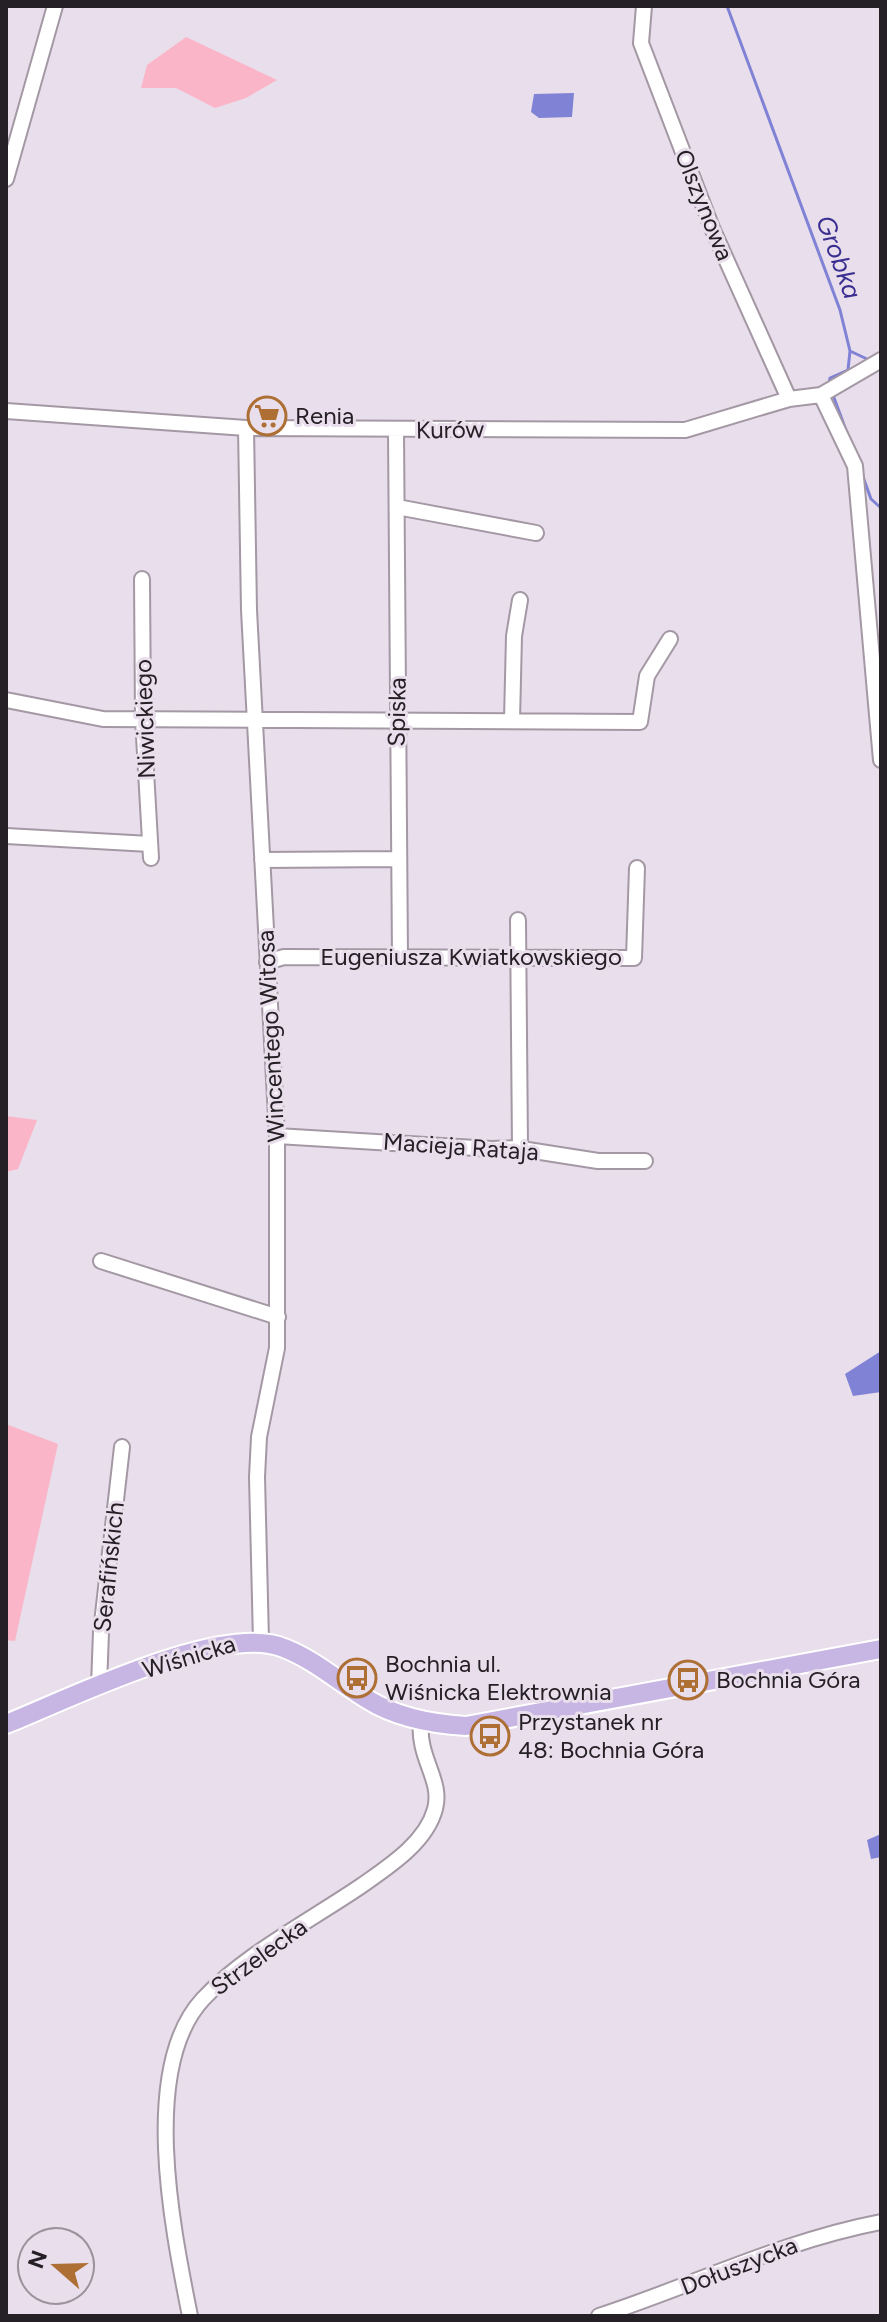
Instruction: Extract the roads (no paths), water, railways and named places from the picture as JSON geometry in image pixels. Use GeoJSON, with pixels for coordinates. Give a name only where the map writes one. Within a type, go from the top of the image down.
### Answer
{"type":"FeatureCollection","features":[{"type":"Feature","properties":{"kind":"main road","name":"Wiśnicka"},"geometry":{"type":"LineString","coordinates":[[6,1724],[99,1686],[227,1642],[261,1641],[311,1660],[368,1700],[421,1721],[466,1726],[881,1649]]}},
{"type":"Feature","properties":{"kind":"street"},"geometry":{"type":"LineString","coordinates":[[6,179],[55,6]]}},
{"type":"Feature","properties":{"kind":"street","name":"Olszynowa"},"geometry":{"type":"LineString","coordinates":[[644,6],[640,33],[646,58],[707,215],[789,399]]}},
{"type":"Feature","properties":{"kind":"street","name":"Kurów"},"geometry":{"type":"LineString","coordinates":[[6,411],[246,428],[685,430],[789,399],[827,393],[881,360]]}},
{"type":"Feature","properties":{"kind":"street"},"geometry":{"type":"LineString","coordinates":[[827,393],[855,466],[881,760]]}},
{"type":"Feature","properties":{"kind":"street","name":"Wincentego Witosa"},"geometry":{"type":"LineString","coordinates":[[246,428],[254,722],[277,1136],[277,1348],[259,1437],[257,1464],[261,1641]]}},
{"type":"Feature","properties":{"kind":"street","name":"Spiska"},"geometry":{"type":"LineString","coordinates":[[396,431],[396,859],[400,957]]}},
{"type":"Feature","properties":{"kind":"street"},"geometry":{"type":"LineString","coordinates":[[397,507],[536,533]]}},
{"type":"Feature","properties":{"kind":"street","name":"Niwickiego"},"geometry":{"type":"LineString","coordinates":[[6,836],[151,851],[143,719],[142,579]]}},
{"type":"Feature","properties":{"kind":"street"},"geometry":{"type":"LineString","coordinates":[[512,720],[514,636],[520,600]]}},
{"type":"Feature","properties":{"kind":"street"},"geometry":{"type":"LineString","coordinates":[[6,700],[103,719],[640,722],[649,669],[670,639]]}},
{"type":"Feature","properties":{"kind":"street"},"geometry":{"type":"LineString","coordinates":[[262,860],[396,859]]}},
{"type":"Feature","properties":{"kind":"street","name":"Eugeniusza Kwiatkowskiego"},"geometry":{"type":"LineString","coordinates":[[267,962],[284,957],[634,958],[637,868]]}},
{"type":"Feature","properties":{"kind":"street"},"geometry":{"type":"LineString","coordinates":[[518,920],[520,1148]]}},
{"type":"Feature","properties":{"kind":"street","name":"Macieja Rataja"},"geometry":{"type":"LineString","coordinates":[[277,1136],[520,1148],[598,1161],[645,1161]]}},
{"type":"Feature","properties":{"kind":"street"},"geometry":{"type":"LineString","coordinates":[[101,1261],[278,1317]]}},
{"type":"Feature","properties":{"kind":"street","name":"Serafińskich"},"geometry":{"type":"LineString","coordinates":[[99,1686],[101,1632],[122,1447]]}},
{"type":"Feature","properties":{"kind":"street","name":"Strzelecka"},"geometry":{"type":"LineString","coordinates":[[190,2316],[170,2216],[167,2174],[171,2075],[179,2037],[190,2016],[218,1984],[375,1876],[418,1839],[432,1818],[437,1795],[420,1744],[421,1721]]}},
{"type":"Feature","properties":{"kind":"street","name":"Dołuszycka"},"geometry":{"type":"LineString","coordinates":[[599,2316],[666,2294],[717,2270],[784,2246],[881,2222]]}},
{"type":"Feature","properties":{"kind":"water"},"geometry":{"type":"Polygon","coordinates":[[[574,93],[572,117],[539,118],[531,112],[534,94],[574,93]]]}},
{"type":"Feature","properties":{"kind":"water"},"geometry":{"type":"Polygon","coordinates":[[[881,1351],[881,1392],[853,1396],[845,1374],[881,1351]]]}},
{"type":"Feature","properties":{"kind":"water"},"geometry":{"type":"Polygon","coordinates":[[[881,1834],[881,1857],[871,1859],[867,1840],[881,1834]]]}},
{"type":"Feature","properties":{"kind":"waterway","name":"Grobka"},"geometry":{"type":"LineString","coordinates":[[727,6],[840,310],[850,351],[848,370],[830,378],[829,384]]}},
{"type":"Feature","properties":{"kind":"waterway"},"geometry":{"type":"LineString","coordinates":[[850,351],[867,359]]}},
{"type":"Feature","properties":{"kind":"waterway","name":"Grobka"},"geometry":{"type":"LineString","coordinates":[[833,395],[847,433]]}},
{"type":"Feature","properties":{"kind":"waterway","name":"Grobka"},"geometry":{"type":"LineString","coordinates":[[862,474],[871,499],[881,508]]}},
{"type":"Feature","properties":{"kind":"place","name":"Renia"},"geometry":{"type":"Point","coordinates":[267,416]}},
{"type":"Feature","properties":{"kind":"place","name":"Bochnia ul. Wiśnicka Elektrownia"},"geometry":{"type":"Point","coordinates":[357,1678]}},
{"type":"Feature","properties":{"kind":"place","name":"Bochnia Góra"},"geometry":{"type":"Point","coordinates":[688,1680]}},
{"type":"Feature","properties":{"kind":"place","name":"Przystanek nr 48: Bochnia Góra"},"geometry":{"type":"Point","coordinates":[490,1736]}}]}
